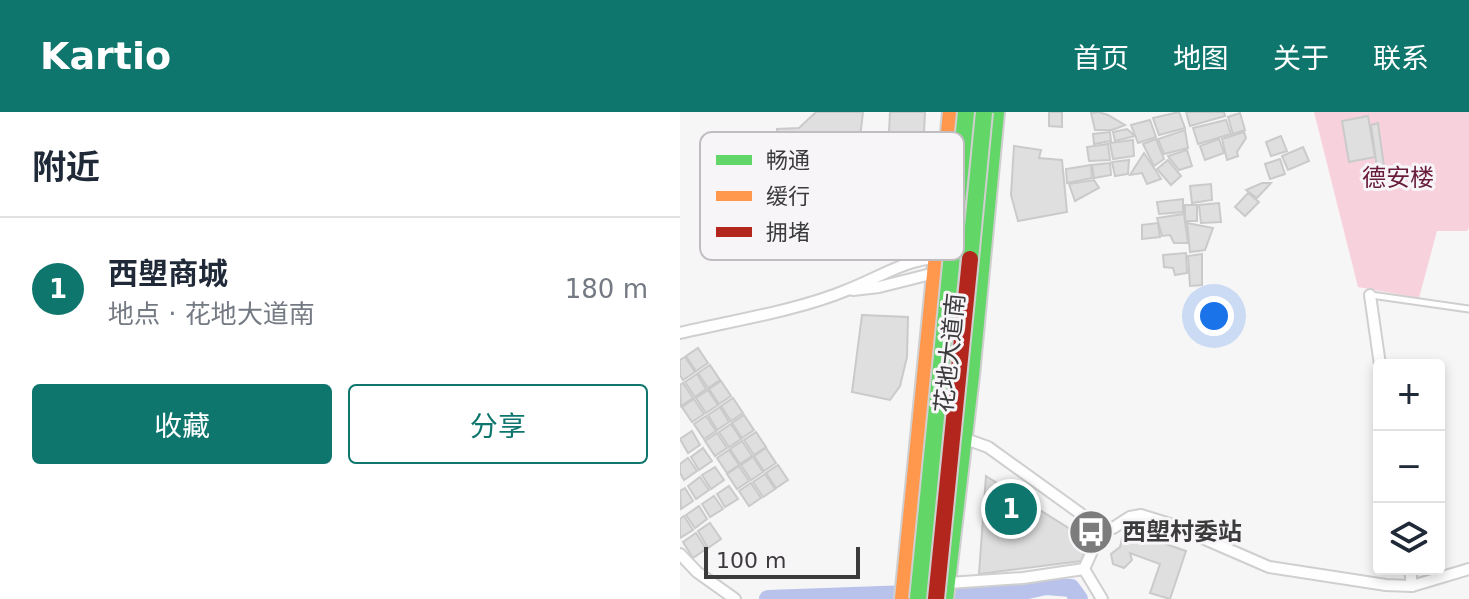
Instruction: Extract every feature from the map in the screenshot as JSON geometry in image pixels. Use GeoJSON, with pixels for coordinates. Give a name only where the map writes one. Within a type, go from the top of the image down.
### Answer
{"type":"FeatureCollection","features":[{"type":"Feature","properties":{"kind":"main road","name":"花地大道南"},"geometry":{"type":"LineString","coordinates":[[948,132],[950,112]]}},
{"type":"Feature","properties":{"kind":"main road","name":"花地大道南"},"geometry":{"type":"LineString","coordinates":[[964,138],[966,112]]}},
{"type":"Feature","properties":{"kind":"main road","name":"花地大道南"},"geometry":{"type":"LineString","coordinates":[[936,599],[984,112]]}},
{"type":"Feature","properties":{"kind":"main road","name":"花地大道南"},"geometry":{"type":"LineString","coordinates":[[947,591],[997,112]]}},
{"type":"Feature","properties":{"kind":"main road","name":"花地大道南"},"geometry":{"type":"LineString","coordinates":[[902,599],[936,260]]}},
{"type":"Feature","properties":{"kind":"main road","name":"花地大道南"},"geometry":{"type":"LineString","coordinates":[[918,599],[953,260]]}},
{"type":"Feature","properties":{"kind":"street"},"geometry":{"type":"LineString","coordinates":[[964,259],[983,261]]}},
{"type":"Feature","properties":{"kind":"street"},"geometry":{"type":"LineString","coordinates":[[848,290],[892,268],[921,260]]}},
{"type":"Feature","properties":{"kind":"street"},"geometry":{"type":"LineString","coordinates":[[680,333],[848,290],[879,287],[983,261]]}},
{"type":"Feature","properties":{"kind":"street"},"geometry":{"type":"LineString","coordinates":[[1370,295],[1379,359]]}},
{"type":"Feature","properties":{"kind":"street"},"geometry":{"type":"LineString","coordinates":[[918,433],[965,437],[999,454],[1102,529],[1113,528],[1130,517],[1141,515],[1170,524],[1269,567],[1386,585],[1412,586],[1469,569]]}},
{"type":"Feature","properties":{"kind":"street"},"geometry":{"type":"LineString","coordinates":[[1084,569],[1102,529]]}},
{"type":"Feature","properties":{"kind":"street"},"geometry":{"type":"LineString","coordinates":[[680,554],[697,572],[735,599]]}},
{"type":"Feature","properties":{"kind":"street"},"geometry":{"type":"LineString","coordinates":[[947,591],[1084,569]]}},
{"type":"Feature","properties":{"kind":"street"},"geometry":{"type":"LineString","coordinates":[[1084,569],[1102,599]]}},
{"type":"Feature","properties":{"kind":"street"},"geometry":{"type":"LineString","coordinates":[[1411,575],[1412,586]]}},
{"type":"Feature","properties":{"kind":"lane"},"geometry":{"type":"LineString","coordinates":[[1370,295],[1469,309]]}},
{"type":"Feature","properties":{"kind":"green space","name":"德安楼"},"geometry":{"type":"Polygon","coordinates":[[[1314,112],[1469,112],[1469,228],[1467,231],[1437,231],[1419,298],[1358,287],[1314,112]]]}},
{"type":"Feature","properties":{"kind":"building"},"geometry":{"type":"Polygon","coordinates":[[[816,112],[863,112],[861,132],[777,132],[777,129],[799,128],[816,112]]]}},
{"type":"Feature","properties":{"kind":"building"},"geometry":{"type":"Polygon","coordinates":[[[890,112],[925,112],[924,132],[889,132],[890,112]]]}},
{"type":"Feature","properties":{"kind":"building"},"geometry":{"type":"Polygon","coordinates":[[[1049,112],[1062,112],[1062,127],[1049,126],[1049,112]]]}},
{"type":"Feature","properties":{"kind":"building"},"geometry":{"type":"Polygon","coordinates":[[[1099,112],[1125,125],[1112,130],[1095,130],[1091,113],[1099,112]]]}},
{"type":"Feature","properties":{"kind":"building"},"geometry":{"type":"Polygon","coordinates":[[[1179,112],[1185,128],[1159,135],[1153,118],[1179,112]]]}},
{"type":"Feature","properties":{"kind":"building"},"geometry":{"type":"Polygon","coordinates":[[[1186,112],[1224,112],[1225,116],[1190,126],[1186,112]]]}},
{"type":"Feature","properties":{"kind":"building"},"geometry":{"type":"Polygon","coordinates":[[[1240,113],[1245,130],[1233,134],[1228,117],[1240,113]]]}},
{"type":"Feature","properties":{"kind":"building"},"geometry":{"type":"Polygon","coordinates":[[[1368,116],[1375,157],[1349,162],[1342,121],[1368,116]]]}},
{"type":"Feature","properties":{"kind":"building"},"geometry":{"type":"Polygon","coordinates":[[[1150,120],[1156,137],[1138,143],[1131,125],[1150,120]]]}},
{"type":"Feature","properties":{"kind":"building"},"geometry":{"type":"Polygon","coordinates":[[[1226,120],[1231,134],[1198,144],[1193,128],[1226,120]]]}},
{"type":"Feature","properties":{"kind":"building"},"geometry":{"type":"Polygon","coordinates":[[[1378,123],[1384,167],[1377,168],[1371,125],[1378,123]]]}},
{"type":"Feature","properties":{"kind":"building"},"geometry":{"type":"Polygon","coordinates":[[[1127,129],[1135,136],[1115,141],[1113,132],[1127,129]]]}},
{"type":"Feature","properties":{"kind":"building"},"geometry":{"type":"Polygon","coordinates":[[[1185,130],[1188,148],[1164,154],[1158,139],[1185,130]]]}},
{"type":"Feature","properties":{"kind":"building"},"geometry":{"type":"Polygon","coordinates":[[[1110,132],[1111,141],[1094,144],[1093,134],[1110,132]]]}},
{"type":"Feature","properties":{"kind":"building"},"geometry":{"type":"Polygon","coordinates":[[[1244,132],[1246,138],[1237,152],[1238,156],[1227,160],[1222,139],[1244,132]]]}},
{"type":"Feature","properties":{"kind":"building"},"geometry":{"type":"Polygon","coordinates":[[[1281,136],[1287,151],[1271,156],[1266,142],[1281,136]]]}},
{"type":"Feature","properties":{"kind":"building"},"geometry":{"type":"Polygon","coordinates":[[[1156,139],[1164,159],[1154,166],[1143,144],[1156,139]]]}},
{"type":"Feature","properties":{"kind":"building"},"geometry":{"type":"Polygon","coordinates":[[[1219,139],[1224,153],[1205,160],[1200,146],[1219,139]]]}},
{"type":"Feature","properties":{"kind":"building"},"geometry":{"type":"Polygon","coordinates":[[[1133,140],[1134,156],[1113,159],[1110,143],[1133,140]]]}},
{"type":"Feature","properties":{"kind":"building"},"geometry":{"type":"Polygon","coordinates":[[[1108,144],[1110,160],[1089,161],[1087,147],[1108,144]]]}},
{"type":"Feature","properties":{"kind":"building"},"geometry":{"type":"Polygon","coordinates":[[[1014,146],[1041,150],[1039,158],[1062,160],[1067,212],[1018,221],[1011,195],[1014,146]]]}},
{"type":"Feature","properties":{"kind":"building"},"geometry":{"type":"Polygon","coordinates":[[[1303,147],[1309,161],[1288,170],[1282,156],[1303,147]]]}},
{"type":"Feature","properties":{"kind":"building"},"geometry":{"type":"Polygon","coordinates":[[[1187,150],[1192,166],[1179,170],[1168,156],[1187,150]]]}},
{"type":"Feature","properties":{"kind":"building"},"geometry":{"type":"Polygon","coordinates":[[[1144,153],[1161,179],[1147,184],[1142,173],[1130,175],[1144,153]]]}},
{"type":"Feature","properties":{"kind":"building"},"geometry":{"type":"Polygon","coordinates":[[[1280,159],[1285,174],[1270,179],[1265,164],[1280,159]]]}},
{"type":"Feature","properties":{"kind":"building"},"geometry":{"type":"Polygon","coordinates":[[[1129,160],[1128,174],[1115,176],[1112,162],[1129,160]]]}},
{"type":"Feature","properties":{"kind":"building"},"geometry":{"type":"Polygon","coordinates":[[[1168,160],[1181,176],[1171,185],[1157,169],[1168,160]]]}},
{"type":"Feature","properties":{"kind":"building"},"geometry":{"type":"Polygon","coordinates":[[[1110,163],[1111,175],[1094,178],[1092,165],[1110,163]]]}},
{"type":"Feature","properties":{"kind":"building"},"geometry":{"type":"Polygon","coordinates":[[[1091,165],[1092,178],[1067,183],[1066,169],[1091,165]]]}},
{"type":"Feature","properties":{"kind":"building"},"geometry":{"type":"Polygon","coordinates":[[[1094,180],[1099,188],[1075,201],[1069,184],[1094,180]]]}},
{"type":"Feature","properties":{"kind":"building"},"geometry":{"type":"Polygon","coordinates":[[[1262,183],[1271,183],[1257,198],[1246,190],[1262,183]]]}},
{"type":"Feature","properties":{"kind":"building"},"geometry":{"type":"Polygon","coordinates":[[[1211,184],[1212,200],[1192,203],[1190,186],[1211,184]]]}},
{"type":"Feature","properties":{"kind":"building"},"geometry":{"type":"Polygon","coordinates":[[[1248,193],[1259,202],[1245,216],[1235,207],[1248,193]]]}},
{"type":"Feature","properties":{"kind":"building"},"geometry":{"type":"Polygon","coordinates":[[[1183,199],[1183,212],[1159,214],[1157,202],[1183,199]]]}},
{"type":"Feature","properties":{"kind":"building"},"geometry":{"type":"Polygon","coordinates":[[[1219,203],[1221,222],[1201,223],[1199,205],[1219,203]]]}},
{"type":"Feature","properties":{"kind":"building"},"geometry":{"type":"Polygon","coordinates":[[[1185,205],[1197,205],[1197,221],[1185,221],[1185,205]]]}},
{"type":"Feature","properties":{"kind":"building"},"geometry":{"type":"Polygon","coordinates":[[[1184,214],[1188,243],[1174,243],[1170,235],[1162,236],[1157,218],[1184,214]]]}},
{"type":"Feature","properties":{"kind":"building"},"geometry":{"type":"Polygon","coordinates":[[[1158,223],[1160,237],[1142,239],[1142,225],[1158,223]]]}},
{"type":"Feature","properties":{"kind":"building"},"geometry":{"type":"Polygon","coordinates":[[[1187,223],[1213,228],[1205,250],[1190,252],[1187,223]]]}},
{"type":"Feature","properties":{"kind":"building"},"geometry":{"type":"Polygon","coordinates":[[[1186,253],[1187,273],[1175,275],[1173,268],[1164,267],[1163,255],[1186,253]]]}},
{"type":"Feature","properties":{"kind":"building"},"geometry":{"type":"Polygon","coordinates":[[[1202,254],[1202,285],[1190,286],[1188,256],[1202,254]]]}},
{"type":"Feature","properties":{"kind":"building"},"geometry":{"type":"Polygon","coordinates":[[[862,315],[908,317],[907,357],[900,386],[890,400],[852,392],[862,315]]]}},
{"type":"Feature","properties":{"kind":"building"},"geometry":{"type":"Polygon","coordinates":[[[698,348],[708,363],[696,371],[686,356],[698,348]]]}},
{"type":"Feature","properties":{"kind":"building"},"geometry":{"type":"Polygon","coordinates":[[[685,357],[695,372],[683,380],[680,360],[685,357]]]}},
{"type":"Feature","properties":{"kind":"building"},"geometry":{"type":"Polygon","coordinates":[[[710,365],[720,380],[708,388],[698,373],[710,365]]]}},
{"type":"Feature","properties":{"kind":"building"},"geometry":{"type":"Polygon","coordinates":[[[697,374],[706,389],[695,397],[685,382],[697,374]]]}},
{"type":"Feature","properties":{"kind":"building"},"geometry":{"type":"Polygon","coordinates":[[[721,381],[731,396],[719,404],[709,389],[721,381]]]}},
{"type":"Feature","properties":{"kind":"building"},"geometry":{"type":"Polygon","coordinates":[[[683,383],[693,398],[681,406],[680,385],[683,383]]]}},
{"type":"Feature","properties":{"kind":"building"},"geometry":{"type":"Polygon","coordinates":[[[708,390],[718,405],[706,413],[696,398],[708,390]]]}},
{"type":"Feature","properties":{"kind":"building"},"geometry":{"type":"Polygon","coordinates":[[[733,398],[743,413],[731,421],[721,406],[733,398]]]}},
{"type":"Feature","properties":{"kind":"building"},"geometry":{"type":"Polygon","coordinates":[[[694,399],[704,414],[692,422],[682,407],[694,399]]]}},
{"type":"Feature","properties":{"kind":"building"},"geometry":{"type":"Polygon","coordinates":[[[720,407],[729,422],[717,430],[708,415],[720,407]]]}},
{"type":"Feature","properties":{"kind":"building"},"geometry":{"type":"Polygon","coordinates":[[[744,415],[754,430],[742,438],[732,423],[744,415]]]}},
{"type":"Feature","properties":{"kind":"building"},"geometry":{"type":"Polygon","coordinates":[[[706,416],[716,431],[704,439],[694,424],[706,416]]]}},
{"type":"Feature","properties":{"kind":"building"},"geometry":{"type":"Polygon","coordinates":[[[731,424],[741,439],[729,447],[719,432],[731,424]]]}},
{"type":"Feature","properties":{"kind":"building"},"geometry":{"type":"Polygon","coordinates":[[[692,431],[700,445],[688,453],[680,439],[692,431]]]}},
{"type":"Feature","properties":{"kind":"building"},"geometry":{"type":"Polygon","coordinates":[[[756,432],[766,447],[754,455],[744,440],[756,432]]]}},
{"type":"Feature","properties":{"kind":"building"},"geometry":{"type":"Polygon","coordinates":[[[717,433],[727,448],[715,456],[705,441],[717,433]]]}},
{"type":"Feature","properties":{"kind":"building"},"geometry":{"type":"Polygon","coordinates":[[[742,441],[752,456],[740,464],[730,449],[742,441]]]}},
{"type":"Feature","properties":{"kind":"building"},"geometry":{"type":"Polygon","coordinates":[[[703,448],[712,461],[699,470],[691,457],[703,448]]]}},
{"type":"Feature","properties":{"kind":"building"},"geometry":{"type":"Polygon","coordinates":[[[766,448],[776,463],[764,471],[754,456],[766,448]]]}},
{"type":"Feature","properties":{"kind":"building"},"geometry":{"type":"Polygon","coordinates":[[[729,450],[739,465],[727,473],[717,458],[729,450]]]}},
{"type":"Feature","properties":{"kind":"building"},"geometry":{"type":"Polygon","coordinates":[[[753,457],[763,472],[751,480],[741,465],[753,457]]]}},
{"type":"Feature","properties":{"kind":"building"},"geometry":{"type":"Polygon","coordinates":[[[688,458],[697,471],[684,480],[680,464],[688,458]]]}},
{"type":"Feature","properties":{"kind":"building"},"geometry":{"type":"Polygon","coordinates":[[[778,465],[788,480],[776,488],[766,473],[778,465]]]}},
{"type":"Feature","properties":{"kind":"building"},"geometry":{"type":"Polygon","coordinates":[[[739,466],[749,481],[737,489],[727,474],[739,466]]]}},
{"type":"Feature","properties":{"kind":"building"},"geometry":{"type":"Polygon","coordinates":[[[715,467],[724,480],[711,489],[702,475],[715,467]]]}},
{"type":"Feature","properties":{"kind":"building"},"geometry":{"type":"Polygon","coordinates":[[[765,474],[775,489],[763,497],[753,482],[765,474]]]}},
{"type":"Feature","properties":{"kind":"building"},"geometry":{"type":"Polygon","coordinates":[[[986,476],[1089,541],[1081,561],[979,574],[986,476]]]}},
{"type":"Feature","properties":{"kind":"building"},"geometry":{"type":"Polygon","coordinates":[[[700,477],[709,490],[696,499],[688,486],[700,477]]]}},
{"type":"Feature","properties":{"kind":"building"},"geometry":{"type":"Polygon","coordinates":[[[751,483],[761,498],[749,506],[739,491],[751,483]]]}},
{"type":"Feature","properties":{"kind":"building"},"geometry":{"type":"Polygon","coordinates":[[[729,486],[738,499],[725,507],[717,494],[729,486]]]}},
{"type":"Feature","properties":{"kind":"building"},"geometry":{"type":"Polygon","coordinates":[[[685,488],[693,501],[681,509],[680,491],[685,488]]]}},
{"type":"Feature","properties":{"kind":"building"},"geometry":{"type":"Polygon","coordinates":[[[714,496],[723,509],[710,517],[702,504],[714,496]]]}},
{"type":"Feature","properties":{"kind":"building"},"geometry":{"type":"Polygon","coordinates":[[[699,506],[707,519],[695,528],[686,515],[699,506]]]}},
{"type":"Feature","properties":{"kind":"building"},"geometry":{"type":"Polygon","coordinates":[[[684,516],[693,530],[680,538],[680,519],[684,516]]]}},
{"type":"Feature","properties":{"kind":"building"},"geometry":{"type":"Polygon","coordinates":[[[710,523],[721,539],[708,548],[698,531],[710,523]]]}},
{"type":"Feature","properties":{"kind":"building"},"geometry":{"type":"Polygon","coordinates":[[[1124,530],[1186,551],[1170,599],[1150,593],[1160,564],[1130,553],[1132,560],[1124,568],[1113,564],[1111,554],[1120,547],[1124,530]]]}},
{"type":"Feature","properties":{"kind":"building"},"geometry":{"type":"Polygon","coordinates":[[[696,533],[706,549],[693,558],[683,542],[696,533]]]}},
{"type":"Feature","properties":{"kind":"waterway"},"geometry":{"type":"LineString","coordinates":[[957,593],[1023,591],[1046,586],[1071,588],[1079,599]]}},
{"type":"Feature","properties":{"kind":"waterway"},"geometry":{"type":"LineString","coordinates":[[768,599],[938,593]]}},
{"type":"Feature","properties":{"kind":"traffic: fast"},"geometry":{"type":"LineString","coordinates":[[964,132],[966,112]]}},
{"type":"Feature","properties":{"kind":"traffic: fast"},"geometry":{"type":"LineString","coordinates":[[970,259],[984,112]]}},
{"type":"Feature","properties":{"kind":"traffic: fast"},"geometry":{"type":"LineString","coordinates":[[946,599],[972,376],[997,112]]}},
{"type":"Feature","properties":{"kind":"traffic: fast"},"geometry":{"type":"LineString","coordinates":[[918,599],[951,260]]}},
{"type":"Feature","properties":{"kind":"traffic: slow"},"geometry":{"type":"LineString","coordinates":[[948,132],[950,112]]}},
{"type":"Feature","properties":{"kind":"traffic: slow"},"geometry":{"type":"LineString","coordinates":[[902,599],[935,260]]}},
{"type":"Feature","properties":{"kind":"traffic: jam"},"geometry":{"type":"LineString","coordinates":[[936,599],[970,259]]}},
{"type":"Feature","properties":{"kind":"place","name":"西塱商城"},"geometry":{"type":"Point","coordinates":[1011,509]}},
{"type":"Feature","properties":{"kind":"place","name":"西塱村委站"},"geometry":{"type":"Point","coordinates":[1091,532]}}]}
